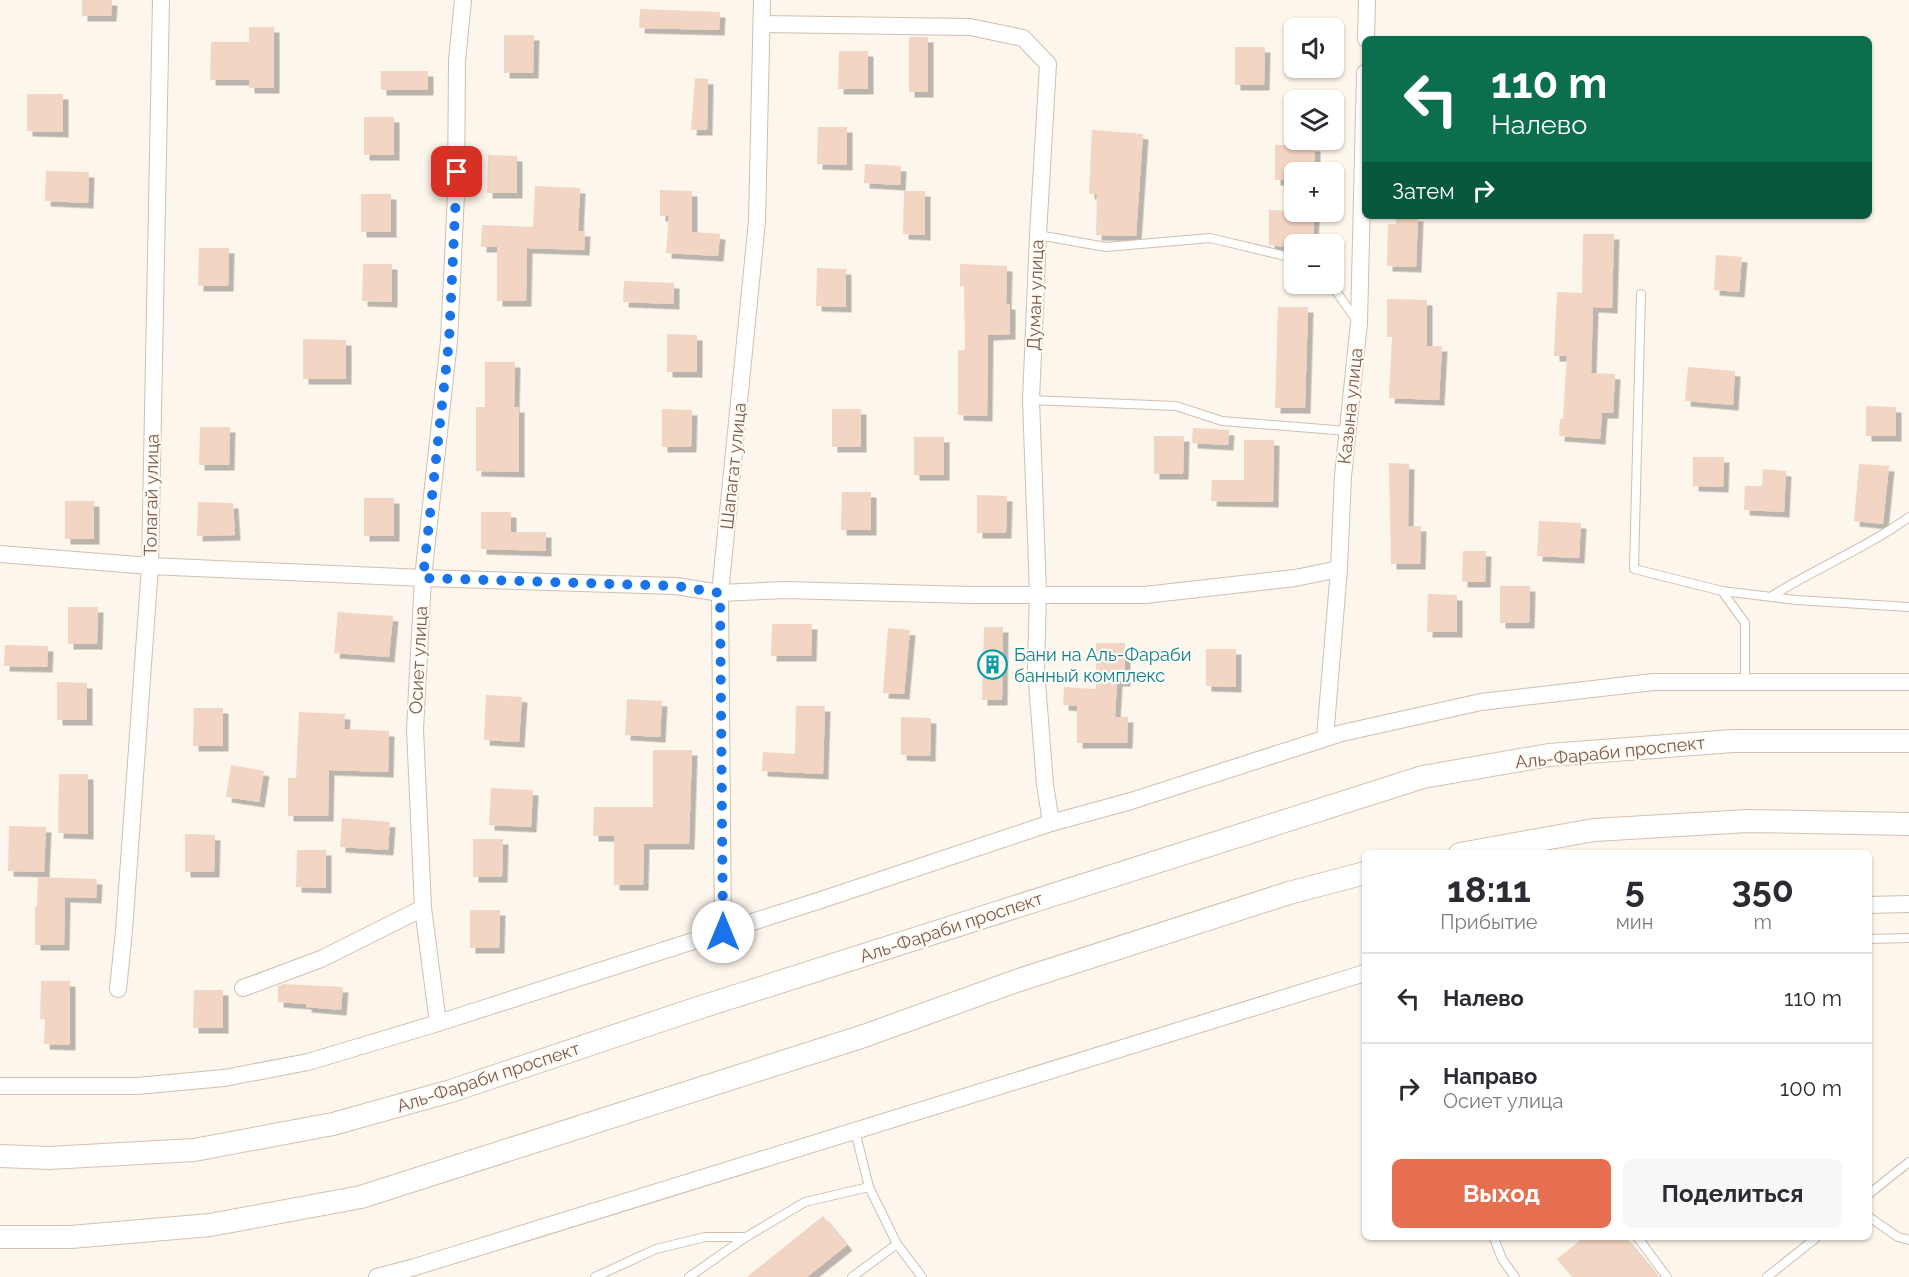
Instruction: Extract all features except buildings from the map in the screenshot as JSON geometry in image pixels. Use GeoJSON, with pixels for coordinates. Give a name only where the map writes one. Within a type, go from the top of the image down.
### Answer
{"type":"FeatureCollection","features":[{"type":"Feature","properties":{"kind":"street","name":"Толагай улица"},"geometry":{"type":"LineString","coordinates":[[118,989],[150,566],[161,0]]}},
{"type":"Feature","properties":{"kind":"street","name":"Осиет улица"},"geometry":{"type":"LineString","coordinates":[[438,1023],[423,908],[415,729],[423,578],[449,341],[456,194],[457,61],[463,0]]}},
{"type":"Feature","properties":{"kind":"street","name":"Шапагат улица"},"geometry":{"type":"LineString","coordinates":[[723,932],[720,593],[757,221],[762,0]]}},
{"type":"Feature","properties":{"kind":"street"},"geometry":{"type":"LineString","coordinates":[[1366,36],[1367,0]]}},
{"type":"Feature","properties":{"kind":"street","name":"Думан улица"},"geometry":{"type":"LineString","coordinates":[[762,24],[970,27],[1023,38],[1048,64],[1031,400],[1038,593],[1036,670],[1045,784],[1052,823]]}},
{"type":"Feature","properties":{"kind":"street","name":"Казына улица"},"geometry":{"type":"LineString","coordinates":[[1325,738],[1339,569],[1343,476],[1359,324],[1362,199]]}},
{"type":"Feature","properties":{"kind":"street"},"geometry":{"type":"LineString","coordinates":[[0,554],[150,566],[423,578],[664,585],[720,593],[786,590],[971,595],[1038,593],[1145,595],[1295,578],[1339,569]]}},
{"type":"Feature","properties":{"kind":"street"},"geometry":{"type":"LineString","coordinates":[[0,1086],[137,1086],[224,1078],[308,1062],[438,1023],[1052,823],[1131,801],[1325,738],[1482,702],[1653,682],[1909,682]]}},
{"type":"Feature","properties":{"kind":"street","name":"Аль-Фараби проспект"},"geometry":{"type":"LineString","coordinates":[[0,1156],[50,1158],[194,1150],[333,1124],[451,1091],[695,1009],[1423,777],[1549,755],[1733,741],[1909,741]]}},
{"type":"Feature","properties":{"kind":"street"},"geometry":{"type":"LineString","coordinates":[[1482,850],[1594,830],[1748,821],[1909,824]]}},
{"type":"Feature","properties":{"kind":"street"},"geometry":{"type":"LineString","coordinates":[[0,1237],[71,1237],[210,1225],[361,1197],[864,1036],[1019,980],[1255,904],[1362,874]]}},
{"type":"Feature","properties":{"kind":"street"},"geometry":{"type":"LineString","coordinates":[[1872,905],[1909,904]]}},
{"type":"Feature","properties":{"kind":"street"},"geometry":{"type":"LineString","coordinates":[[243,988],[321,958],[423,908]]}},
{"type":"Feature","properties":{"kind":"street"},"geometry":{"type":"LineString","coordinates":[[377,1277],[426,1264],[1362,975]]}},
{"type":"Feature","properties":{"kind":"lane"},"geometry":{"type":"LineString","coordinates":[[1038,235],[1106,247],[1210,238],[1284,256]]}},
{"type":"Feature","properties":{"kind":"lane"},"geometry":{"type":"LineString","coordinates":[[1338,294],[1359,324]]}},
{"type":"Feature","properties":{"kind":"lane"},"geometry":{"type":"LineString","coordinates":[[1641,294],[1634,570],[1722,591],[1771,597],[1909,607]]}},
{"type":"Feature","properties":{"kind":"lane"},"geometry":{"type":"LineString","coordinates":[[1031,400],[1176,406],[1222,421],[1348,431]]}},
{"type":"Feature","properties":{"kind":"lane"},"geometry":{"type":"LineString","coordinates":[[1771,597],[1807,574],[1887,533],[1909,517]]}},
{"type":"Feature","properties":{"kind":"lane"},"geometry":{"type":"LineString","coordinates":[[1722,591],[1745,623],[1745,682]]}},
{"type":"Feature","properties":{"kind":"lane"},"geometry":{"type":"LineString","coordinates":[[1872,939],[1909,938]]}},
{"type":"Feature","properties":{"kind":"lane"},"geometry":{"type":"LineString","coordinates":[[855,1131],[869,1187],[897,1244],[922,1277]]}},
{"type":"Feature","properties":{"kind":"lane"},"geometry":{"type":"LineString","coordinates":[[1872,1192],[1909,1162]]}},
{"type":"Feature","properties":{"kind":"lane"},"geometry":{"type":"LineString","coordinates":[[689,1277],[746,1236],[805,1202],[869,1187]]}},
{"type":"Feature","properties":{"kind":"lane"},"geometry":{"type":"LineString","coordinates":[[1872,1219],[1898,1237],[1909,1239]]}},
{"type":"Feature","properties":{"kind":"lane"},"geometry":{"type":"LineString","coordinates":[[595,1277],[656,1249],[705,1236],[746,1236]]}},
{"type":"Feature","properties":{"kind":"lane"},"geometry":{"type":"LineString","coordinates":[[1495,1240],[1502,1259],[1515,1277]]}},
{"type":"Feature","properties":{"kind":"lane"},"geometry":{"type":"LineString","coordinates":[[1639,1240],[1667,1277]]}},
{"type":"Feature","properties":{"kind":"lane"},"geometry":{"type":"LineString","coordinates":[[1767,1277],[1813,1240]]}},
{"type":"Feature","properties":{"kind":"lane"},"geometry":{"type":"LineString","coordinates":[[852,1277],[897,1244]]}},
{"type":"Feature","properties":{"kind":"place","name":"Бани на Аль-Фараби банный комплекс"},"geometry":{"type":"Point","coordinates":[993,664]}},
{"type":"Feature","properties":{"kind":"route"},"geometry":{"type":"LineString","coordinates":[[457,172],[449,341],[423,578],[676,586],[720,593],[723,932]]}}]}
